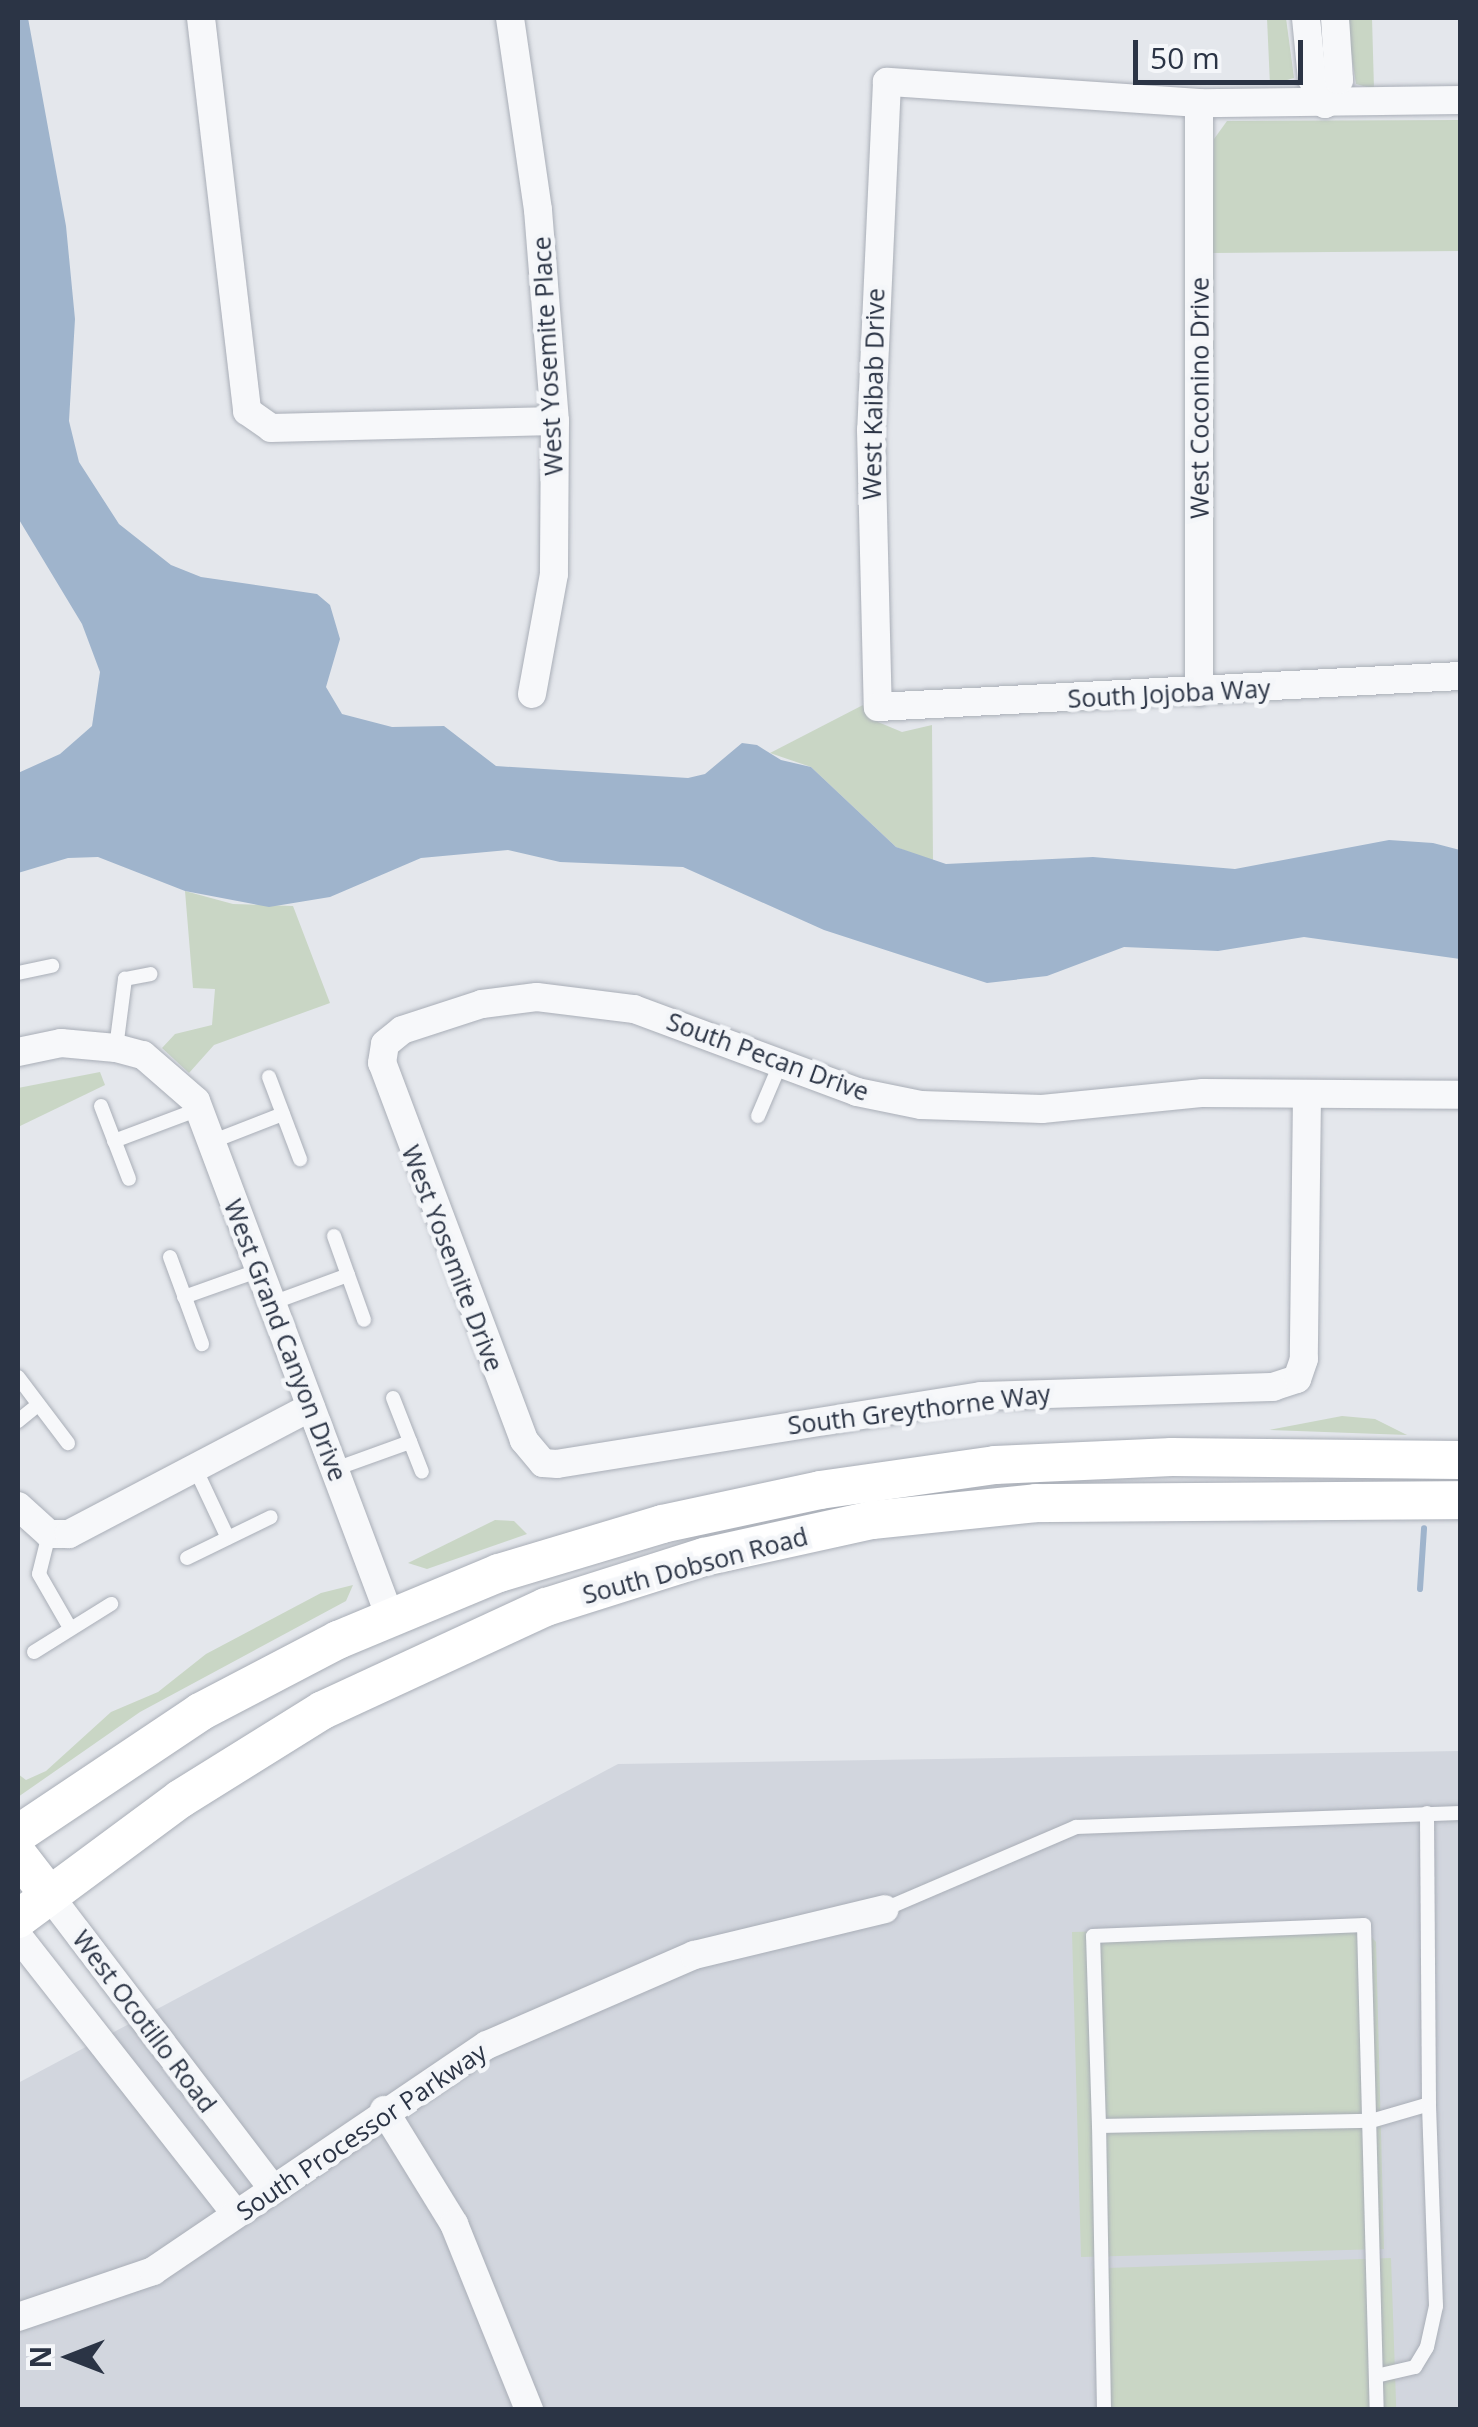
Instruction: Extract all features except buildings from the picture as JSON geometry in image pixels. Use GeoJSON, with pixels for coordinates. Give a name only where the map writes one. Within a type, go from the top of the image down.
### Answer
{"type":"FeatureCollection","features":[{"type":"Feature","properties":{"kind":"street"},"geometry":{"type":"LineString","coordinates":[[201,18],[247,411],[271,428],[556,420]]}},
{"type":"Feature","properties":{"kind":"street","name":"West Yosemite Place"},"geometry":{"type":"LineString","coordinates":[[510,18],[538,210],[556,420],[554,574],[532,694]]}},
{"type":"Feature","properties":{"kind":"street"},"geometry":{"type":"LineString","coordinates":[[1306,18],[1312,80],[1325,104]]}},
{"type":"Feature","properties":{"kind":"street"},"geometry":{"type":"LineString","coordinates":[[1325,104],[1339,80],[1336,18]]}},
{"type":"Feature","properties":{"kind":"street","name":"West Kaibab Drive"},"geometry":{"type":"LineString","coordinates":[[878,707],[871,430],[887,82],[1199,103]]}},
{"type":"Feature","properties":{"kind":"street"},"geometry":{"type":"LineString","coordinates":[[1199,103],[1460,100]]}},
{"type":"Feature","properties":{"kind":"street","name":"West Coconino Drive"},"geometry":{"type":"LineString","coordinates":[[1199,103],[1199,692]]}},
{"type":"Feature","properties":{"kind":"street","name":"South Jojoba Way"},"geometry":{"type":"LineString","coordinates":[[878,707],[1460,676]]}},
{"type":"Feature","properties":{"kind":"street","name":"South Pecan Drive"},"geometry":{"type":"LineString","coordinates":[[385,1044],[402,1030],[482,1004],[537,996],[634,1008],[857,1092],[988,1111],[1203,1093],[1460,1094]]}},
{"type":"Feature","properties":{"kind":"street"},"geometry":{"type":"LineString","coordinates":[[19,1045],[61,1042],[116,1048]]}},
{"type":"Feature","properties":{"kind":"street","name":"West Yosemite Drive"},"geometry":{"type":"LineString","coordinates":[[385,1044],[386,1082],[524,1440],[543,1463]]}},
{"type":"Feature","properties":{"kind":"street","name":"West Grand Canyon Drive"},"geometry":{"type":"LineString","coordinates":[[116,1048],[169,1073],[199,1109],[390,1617]]}},
{"type":"Feature","properties":{"kind":"street","name":"South Greythorne Way"},"geometry":{"type":"LineString","coordinates":[[543,1463],[981,1396],[1273,1386],[1297,1379],[1304,1359],[1307,1096]]}},
{"type":"Feature","properties":{"kind":"street"},"geometry":{"type":"LineString","coordinates":[[18,1506],[49,1534],[69,1534],[311,1407]]}},
{"type":"Feature","properties":{"kind":"street","name":"South Dobson Road"},"geometry":{"type":"LineString","coordinates":[[18,1834],[200,1712],[390,1617],[578,1547],[734,1507],[906,1475],[1088,1458],[1460,1460]]}},
{"type":"Feature","properties":{"kind":"street","name":"South Dobson Road"},"geometry":{"type":"LineString","coordinates":[[18,1920],[255,1748],[337,1703],[546,1607],[704,1557],[872,1520],[1036,1503],[1460,1500]]}},
{"type":"Feature","properties":{"kind":"street","name":"West Ocotillo Road"},"geometry":{"type":"LineString","coordinates":[[18,1855],[272,2188]]}},
{"type":"Feature","properties":{"kind":"street","name":"South Processor Parkway"},"geometry":{"type":"LineString","coordinates":[[18,2317],[153,2271],[384,2110],[487,2045],[694,1955],[885,1909]]}},
{"type":"Feature","properties":{"kind":"street","name":"West Ocotillo Road"},"geometry":{"type":"LineString","coordinates":[[18,1936],[236,2214]]}},
{"type":"Feature","properties":{"kind":"street"},"geometry":{"type":"LineString","coordinates":[[384,2110],[454,2224],[530,2410]]}},
{"type":"Feature","properties":{"kind":"lane"},"geometry":{"type":"LineString","coordinates":[[18,973],[52,966]]}},
{"type":"Feature","properties":{"kind":"lane"},"geometry":{"type":"LineString","coordinates":[[116,1048],[125,979],[151,974]]}},
{"type":"Feature","properties":{"kind":"lane"},"geometry":{"type":"LineString","coordinates":[[758,1116],[780,1062]]}},
{"type":"Feature","properties":{"kind":"lane"},"geometry":{"type":"LineString","coordinates":[[268,1077],[300,1159]]}},
{"type":"Feature","properties":{"kind":"lane"},"geometry":{"type":"LineString","coordinates":[[101,1106],[129,1179]]}},
{"type":"Feature","properties":{"kind":"lane"},"geometry":{"type":"LineString","coordinates":[[114,1141],[199,1109]]}},
{"type":"Feature","properties":{"kind":"lane"},"geometry":{"type":"LineString","coordinates":[[211,1142],[283,1114]]}},
{"type":"Feature","properties":{"kind":"lane"},"geometry":{"type":"LineString","coordinates":[[334,1236],[364,1320]]}},
{"type":"Feature","properties":{"kind":"lane"},"geometry":{"type":"LineString","coordinates":[[170,1257],[202,1344]]}},
{"type":"Feature","properties":{"kind":"lane"},"geometry":{"type":"LineString","coordinates":[[184,1298],[260,1270]]}},
{"type":"Feature","properties":{"kind":"lane"},"geometry":{"type":"LineString","coordinates":[[272,1304],[348,1276]]}},
{"type":"Feature","properties":{"kind":"lane"},"geometry":{"type":"LineString","coordinates":[[18,1377],[68,1443]]}},
{"type":"Feature","properties":{"kind":"lane"},"geometry":{"type":"LineString","coordinates":[[392,1398],[422,1472]]}},
{"type":"Feature","properties":{"kind":"lane"},"geometry":{"type":"LineString","coordinates":[[18,1421],[38,1404]]}},
{"type":"Feature","properties":{"kind":"lane"},"geometry":{"type":"LineString","coordinates":[[335,1469],[410,1442]]}},
{"type":"Feature","properties":{"kind":"lane"},"geometry":{"type":"LineString","coordinates":[[195,1468],[228,1538]]}},
{"type":"Feature","properties":{"kind":"lane"},"geometry":{"type":"LineString","coordinates":[[187,1558],[271,1516]]}},
{"type":"Feature","properties":{"kind":"lane"},"geometry":{"type":"LineString","coordinates":[[49,1534],[39,1574],[70,1628]]}},
{"type":"Feature","properties":{"kind":"lane"},"geometry":{"type":"LineString","coordinates":[[34,1652],[110,1604]]}},
{"type":"Feature","properties":{"kind":"lane"},"geometry":{"type":"LineString","coordinates":[[885,1909],[1076,1826],[1460,1812]]}},
{"type":"Feature","properties":{"kind":"lane"},"geometry":{"type":"LineString","coordinates":[[1376,2376],[1415,2367],[1428,2348],[1436,2306],[1429,2104],[1427,1813]]}},
{"type":"Feature","properties":{"kind":"lane"},"geometry":{"type":"LineString","coordinates":[[1104,2410],[1093,1936],[1364,1925],[1377,2410]]}},
{"type":"Feature","properties":{"kind":"lane"},"geometry":{"type":"LineString","coordinates":[[1099,2126],[1370,2121],[1429,2104]]}},
{"type":"Feature","properties":{"kind":"shaded area"},"geometry":{"type":"Polygon","coordinates":[[[1460,1751],[1460,2409],[18,2410],[18,2083],[618,1764],[1460,1751]]]}},
{"type":"Feature","properties":{"kind":"green space"},"geometry":{"type":"Polygon","coordinates":[[[1267,18],[1286,18],[1294,78],[1270,85],[1267,18]]]}},
{"type":"Feature","properties":{"kind":"green space"},"geometry":{"type":"Polygon","coordinates":[[[1346,18],[1372,18],[1374,89],[1356,84],[1346,18]]]}},
{"type":"Feature","properties":{"kind":"green space"},"geometry":{"type":"Polygon","coordinates":[[[1460,120],[1460,251],[1212,253],[1214,139],[1227,121],[1460,120]]]}},
{"type":"Feature","properties":{"kind":"green space"},"geometry":{"type":"Polygon","coordinates":[[[863,705],[878,722],[902,732],[932,725],[933,862],[896,847],[811,767],[770,753],[863,705]]]}},
{"type":"Feature","properties":{"kind":"green space"},"geometry":{"type":"Polygon","coordinates":[[[185,891],[233,904],[293,906],[330,1003],[214,1045],[189,1073],[162,1048],[175,1034],[212,1025],[215,989],[193,988],[185,891]]]}},
{"type":"Feature","properties":{"kind":"green space"},"geometry":{"type":"Polygon","coordinates":[[[100,1072],[105,1085],[18,1127],[18,1088],[100,1072]]]}},
{"type":"Feature","properties":{"kind":"green space"},"geometry":{"type":"Polygon","coordinates":[[[1342,1416],[1375,1419],[1407,1435],[1269,1430],[1342,1416]]]}},
{"type":"Feature","properties":{"kind":"green space"},"geometry":{"type":"Polygon","coordinates":[[[495,1520],[514,1521],[527,1534],[427,1569],[408,1563],[495,1520]]]}},
{"type":"Feature","properties":{"kind":"green space"},"geometry":{"type":"Polygon","coordinates":[[[353,1585],[346,1601],[140,1712],[18,1797],[18,1774],[26,1780],[46,1771],[111,1712],[158,1692],[206,1654],[321,1593],[353,1585]]]}},
{"type":"Feature","properties":{"kind":"green space"},"geometry":{"type":"Polygon","coordinates":[[[1359,1924],[1376,1942],[1384,2249],[1081,2257],[1072,1932],[1359,1924]]]}},
{"type":"Feature","properties":{"kind":"green space"},"geometry":{"type":"Polygon","coordinates":[[[1391,2258],[1396,2409],[1098,2410],[1093,2268],[1391,2258]]]}},
{"type":"Feature","properties":{"kind":"water"},"geometry":{"type":"Polygon","coordinates":[[[18,18],[28,18],[66,226],[75,319],[69,421],[79,462],[119,524],[171,565],[201,577],[317,594],[330,605],[340,639],[326,687],[342,714],[392,727],[444,726],[496,766],[688,778],[705,774],[742,743],[757,745],[781,760],[811,767],[896,847],[946,864],[1093,857],[1235,869],[1389,840],[1433,843],[1460,850],[1460,959],[1304,937],[1218,951],[1124,947],[1047,976],[987,983],[824,930],[683,867],[560,862],[508,850],[421,858],[330,897],[269,907],[185,891],[98,857],[68,858],[18,873],[18,773],[60,754],[92,726],[100,672],[82,624],[18,518],[18,18]]]}},
{"type":"Feature","properties":{"kind":"waterway"},"geometry":{"type":"LineString","coordinates":[[1420,1589],[1424,1528]]}}]}
